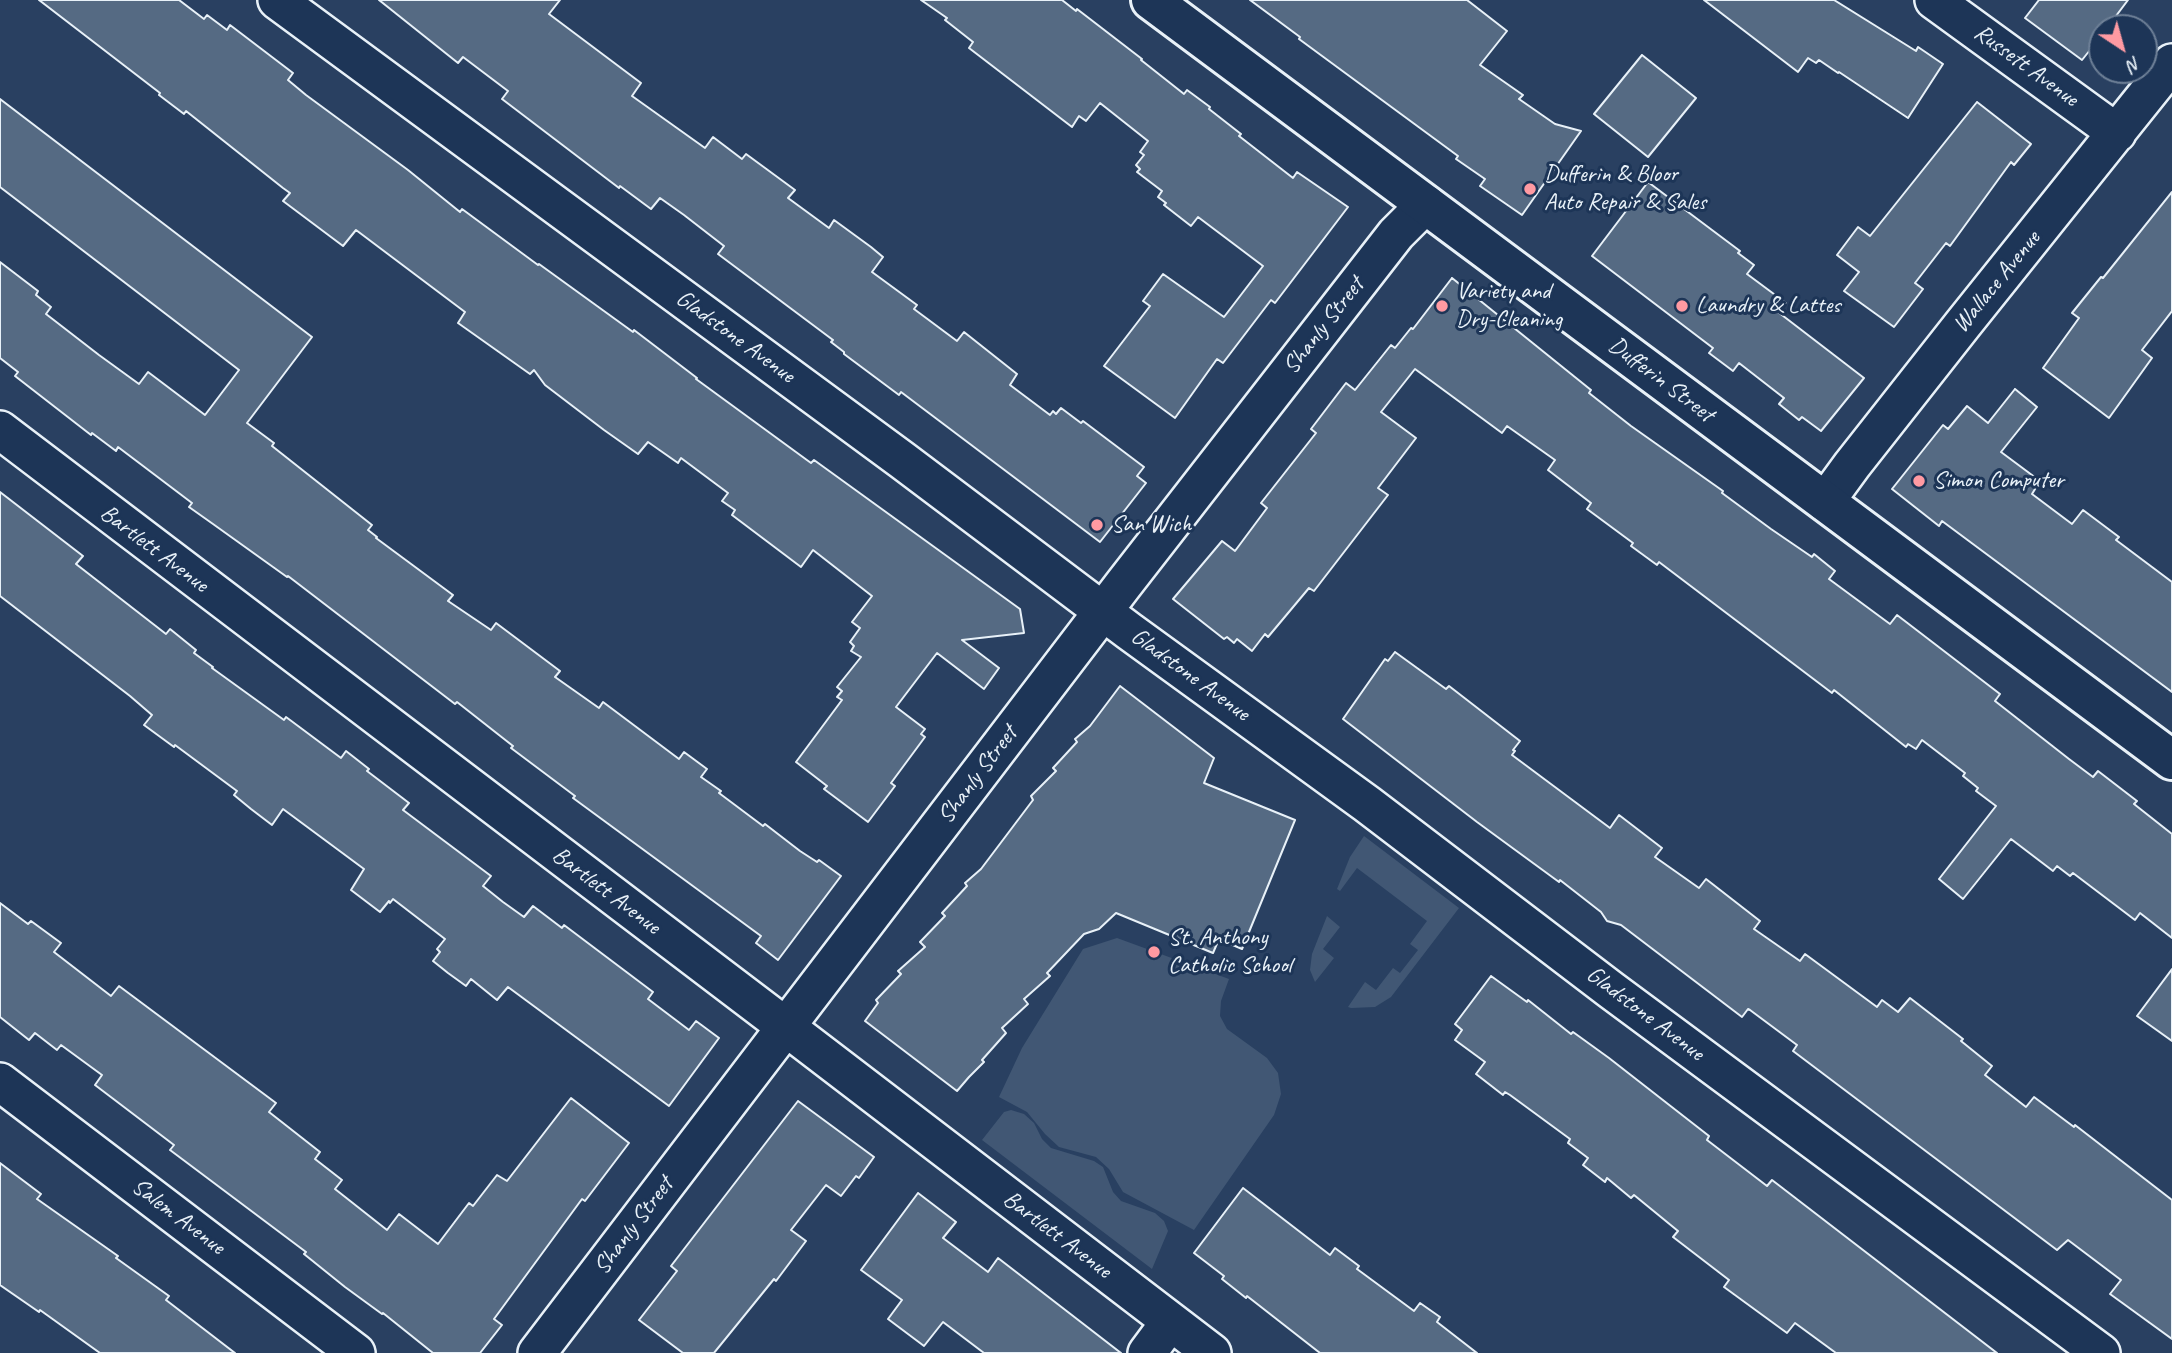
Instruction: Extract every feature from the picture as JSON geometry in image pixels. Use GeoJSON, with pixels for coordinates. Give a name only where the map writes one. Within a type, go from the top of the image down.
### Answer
{"type":"FeatureCollection","features":[{"type":"Feature","properties":{"kind":"main road","name":"Dufferin Street"},"geometry":{"type":"LineString","coordinates":[[1151,0],[2172,760]]}},
{"type":"Feature","properties":{"kind":"street","name":"Gladstone Avenue"},"geometry":{"type":"LineString","coordinates":[[277,0],[902,460],[2101,1353]]}},
{"type":"Feature","properties":{"kind":"street","name":"Russett Avenue"},"geometry":{"type":"LineString","coordinates":[[1934,0],[2117,133]]}},
{"type":"Feature","properties":{"kind":"street","name":"Wallace Avenue"},"geometry":{"type":"LineString","coordinates":[[1825,502],[1955,334],[2172,63]]}},
{"type":"Feature","properties":{"kind":"street","name":"Shanly Street"},"geometry":{"type":"LineString","coordinates":[[537,1353],[1103,611],[1396,234],[1426,204]]}},
{"type":"Feature","properties":{"kind":"street","name":"Bartlett Avenue"},"geometry":{"type":"LineString","coordinates":[[0,430],[1212,1353]]}},
{"type":"Feature","properties":{"kind":"street","name":"Salem Avenue"},"geometry":{"type":"LineString","coordinates":[[0,1082],[356,1353]]}},
{"type":"Feature","properties":{"kind":"street"},"geometry":{"type":"LineString","coordinates":[[1147,1353],[1170,1322]]}},
{"type":"Feature","properties":{"kind":"shaded area"},"geometry":{"type":"Polygon","coordinates":[[[1364,836],[1459,908],[1391,997],[1375,1007],[1351,1008],[1348,1007],[1365,982],[1376,990],[1393,968],[1400,973],[1418,950],[1410,944],[1427,921],[1357,868],[1340,891],[1337,889],[1350,857],[1364,836]]]}},
{"type":"Feature","properties":{"kind":"shaded area"},"geometry":{"type":"Polygon","coordinates":[[[1327,916],[1340,927],[1323,949],[1334,958],[1315,982],[1310,970],[1312,954],[1327,916]]]}},
{"type":"Feature","properties":{"kind":"shaded area"},"geometry":{"type":"Polygon","coordinates":[[[1117,938],[1229,979],[1221,1001],[1220,1016],[1227,1029],[1267,1058],[1278,1073],[1281,1094],[1274,1115],[1194,1230],[1123,1192],[1109,1169],[1096,1157],[1059,1147],[1027,1112],[999,1097],[1022,1048],[1083,949],[1117,938]]]}},
{"type":"Feature","properties":{"kind":"shaded area"},"geometry":{"type":"Polygon","coordinates":[[[1011,1110],[1024,1114],[1034,1123],[1042,1139],[1051,1148],[1094,1161],[1103,1167],[1113,1192],[1121,1201],[1155,1213],[1164,1221],[1168,1231],[1152,1269],[982,1140],[1004,1112],[1011,1110]]]}},
{"type":"Feature","properties":{"kind":"building"},"geometry":{"type":"Polygon","coordinates":[[[39,0],[179,0],[204,19],[207,15],[227,30],[230,25],[293,73],[288,80],[306,95],[460,212],[462,209],[633,332],[634,330],[811,463],[814,460],[1020,609],[1024,633],[962,640],[999,668],[984,689],[937,653],[896,707],[925,729],[921,734],[925,737],[891,783],[895,786],[868,822],[824,789],[827,786],[796,762],[842,700],[837,697],[842,691],[837,687],[861,657],[851,651],[854,646],[850,642],[860,628],[852,622],[872,596],[813,550],[801,567],[732,515],[735,510],[722,501],[728,493],[681,458],[678,463],[648,442],[638,454],[604,430],[545,385],[534,370],[530,374],[458,323],[465,312],[356,230],[343,246],[283,201],[290,193],[186,111],[184,114],[159,95],[160,93],[39,0]]]}},
{"type":"Feature","properties":{"kind":"building"},"geometry":{"type":"Polygon","coordinates":[[[379,0],[560,0],[549,14],[641,83],[632,96],[705,148],[713,137],[742,159],[746,154],[795,190],[788,198],[829,228],[834,220],[871,247],[883,257],[872,272],[917,305],[914,309],[957,341],[964,332],[1017,374],[1010,385],[1050,415],[1053,411],[1056,414],[1061,408],[1081,423],[1083,421],[1144,467],[1137,476],[1146,483],[1100,542],[901,392],[899,395],[844,354],[831,342],[833,340],[718,254],[724,246],[684,215],[660,198],[651,209],[620,186],[619,188],[502,99],[508,91],[463,57],[458,63],[379,0]]]}},
{"type":"Feature","properties":{"kind":"building"},"geometry":{"type":"Polygon","coordinates":[[[921,0],[1062,0],[1184,94],[1187,90],[1210,107],[1209,109],[1241,134],[1239,136],[1293,178],[1297,172],[1348,207],[1275,303],[1271,300],[1223,363],[1217,359],[1175,418],[1104,366],[1150,306],[1143,301],[1163,274],[1224,317],[1263,266],[1198,217],[1191,226],[1164,205],[1166,203],[1158,197],[1162,191],[1137,172],[1140,169],[1136,165],[1144,155],[1140,152],[1148,141],[1100,103],[1086,121],[1079,116],[1072,127],[969,48],[973,42],[945,20],[947,18],[921,0]]]}},
{"type":"Feature","properties":{"kind":"building"},"geometry":{"type":"Polygon","coordinates":[[[1250,0],[1467,0],[1507,31],[1480,65],[1523,95],[1519,99],[1555,124],[1581,131],[1522,215],[1480,186],[1485,179],[1456,159],[1458,156],[1250,0]]]}},
{"type":"Feature","properties":{"kind":"building"},"geometry":{"type":"Polygon","coordinates":[[[1704,0],[1834,0],[1916,51],[1918,47],[1943,64],[1908,118],[1819,60],[1816,63],[1808,58],[1798,72],[1704,0]]]}},
{"type":"Feature","properties":{"kind":"building"},"geometry":{"type":"Polygon","coordinates":[[[2039,0],[2128,0],[2118,14],[2088,14],[2088,52],[2082,60],[2025,18],[2039,0]]]}},
{"type":"Feature","properties":{"kind":"building"},"geometry":{"type":"Polygon","coordinates":[[[1642,55],[1696,98],[1648,157],[1594,114],[1642,55]]]}},
{"type":"Feature","properties":{"kind":"building"},"geometry":{"type":"Polygon","coordinates":[[[0,99],[312,337],[247,423],[372,525],[368,530],[376,538],[453,595],[448,601],[491,630],[496,623],[560,671],[555,677],[599,708],[603,702],[679,759],[684,752],[707,769],[701,777],[721,791],[719,793],[763,826],[765,824],[800,851],[817,862],[819,860],[841,876],[778,960],[756,943],[761,936],[573,798],[575,796],[511,748],[513,746],[457,702],[455,704],[288,576],[189,507],[192,503],[118,447],[116,451],[92,433],[91,435],[15,376],[18,372],[0,358],[0,262],[38,291],[36,295],[51,307],[46,314],[99,355],[139,384],[148,372],[205,415],[239,370],[0,187],[0,99]]]}},
{"type":"Feature","properties":{"kind":"building"},"geometry":{"type":"Polygon","coordinates":[[[1977,102],[2031,144],[2014,165],[2011,162],[1950,246],[1946,243],[1915,283],[1923,289],[1894,327],[1844,291],[1859,272],[1837,255],[1858,227],[1870,236],[1977,102]]]}},
{"type":"Feature","properties":{"kind":"building"},"geometry":{"type":"Polygon","coordinates":[[[1648,182],[1740,251],[1738,253],[1754,265],[1747,274],[1786,303],[1778,312],[1864,378],[1821,431],[1802,417],[1799,420],[1779,404],[1784,398],[1739,363],[1733,371],[1709,353],[1713,348],[1592,256],[1648,182]]]}},
{"type":"Feature","properties":{"kind":"building"},"geometry":{"type":"Polygon","coordinates":[[[2172,192],[2172,311],[2142,350],[2152,358],[2109,418],[2043,368],[2079,318],[2072,313],[2172,192]]]}},
{"type":"Feature","properties":{"kind":"building"},"geometry":{"type":"Polygon","coordinates":[[[1452,278],[1591,390],[1589,393],[1631,426],[1723,491],[1722,493],[1771,529],[1812,557],[1814,554],[1835,571],[1829,579],[1890,624],[1897,615],[2000,694],[1995,701],[2069,759],[2093,777],[2098,771],[2137,801],[2134,804],[2172,834],[2172,938],[2140,913],[2135,920],[2073,873],[2070,876],[2057,866],[2053,871],[2011,839],[1963,899],[1939,879],[1996,806],[1976,791],[1978,788],[1963,776],[1965,773],[1922,740],[1916,749],[1908,744],[1906,747],[1834,690],[1832,693],[1659,562],[1657,565],[1631,546],[1633,543],[1587,509],[1591,503],[1548,470],[1555,460],[1507,426],[1502,433],[1415,369],[1381,412],[1416,438],[1378,488],[1388,495],[1314,591],[1309,588],[1268,637],[1265,634],[1252,651],[1237,639],[1234,643],[1227,637],[1224,639],[1173,599],[1222,541],[1235,551],[1267,508],[1261,503],[1316,433],[1311,429],[1346,383],[1355,390],[1391,345],[1395,348],[1411,328],[1413,329],[1452,278]]]}},
{"type":"Feature","properties":{"kind":"building"},"geometry":{"type":"Polygon","coordinates":[[[2015,389],[2037,407],[2001,452],[2040,481],[2032,494],[2072,524],[2083,510],[2119,537],[2116,540],[2172,582],[2172,692],[1942,521],[1939,526],[1892,489],[1943,425],[1948,429],[1967,406],[1988,423],[2015,389]]]}},
{"type":"Feature","properties":{"kind":"building"},"geometry":{"type":"Polygon","coordinates":[[[0,492],[83,556],[76,564],[166,634],[170,629],[196,650],[194,653],[212,668],[284,720],[286,717],[341,758],[346,751],[369,769],[367,771],[409,803],[403,810],[491,876],[483,886],[503,902],[524,917],[533,906],[562,928],[564,925],[653,992],[648,999],[689,1030],[696,1021],[719,1038],[669,1106],[508,987],[497,1000],[471,979],[466,986],[448,973],[433,961],[440,952],[437,949],[445,939],[393,899],[380,912],[351,890],[364,869],[283,809],[272,825],[234,795],[237,791],[144,725],[152,715],[130,696],[0,596],[0,492]]]}},
{"type":"Feature","properties":{"kind":"building"},"geometry":{"type":"Polygon","coordinates":[[[1395,652],[1446,689],[1449,686],[1520,741],[1512,755],[1610,828],[1619,815],[1662,848],[1655,857],[1699,888],[1706,879],[1760,921],[1754,929],[1800,961],[1805,954],[1877,1007],[1882,1000],[1898,1012],[1910,998],[1963,1039],[1961,1041],[1992,1066],[1985,1075],[2026,1107],[2034,1097],[2172,1200],[2172,1339],[2110,1294],[2121,1280],[2068,1240],[2057,1250],[1793,1051],[1797,1045],[1750,1010],[1742,1017],[1621,925],[1607,921],[1601,912],[1560,880],[1559,882],[1477,822],[1343,719],[1385,659],[1388,661],[1395,652]]]}},
{"type":"Feature","properties":{"kind":"building"},"geometry":{"type":"Polygon","coordinates":[[[1120,686],[1214,758],[1204,783],[1295,820],[1242,949],[1219,939],[1213,953],[1116,913],[1099,929],[1084,934],[1047,973],[1050,976],[1024,999],[1028,1004],[1002,1028],[1006,1033],[957,1091],[865,1021],[878,1003],[876,1000],[901,974],[898,971],[925,947],[920,942],[945,916],[942,913],[967,886],[965,883],[981,869],[1033,800],[1031,796],[1056,771],[1053,768],[1077,742],[1075,739],[1090,726],[1120,686]]]}},
{"type":"Feature","properties":{"kind":"building"},"geometry":{"type":"Polygon","coordinates":[[[0,903],[28,924],[31,921],[61,943],[54,952],[111,996],[119,986],[276,1103],[269,1112],[320,1152],[315,1159],[342,1180],[335,1189],[387,1230],[399,1214],[438,1244],[469,1203],[473,1206],[497,1175],[507,1181],[571,1098],[629,1143],[585,1201],[582,1199],[494,1319],[502,1325],[480,1353],[433,1353],[345,1287],[304,1254],[306,1252],[170,1150],[174,1145],[95,1085],[102,1075],[61,1045],[57,1050],[35,1033],[29,1040],[0,1017],[0,903]]]}},
{"type":"Feature","properties":{"kind":"building"},"geometry":{"type":"Polygon","coordinates":[[[2172,969],[2172,1041],[2137,1016],[2172,969]]]}},
{"type":"Feature","properties":{"kind":"building"},"geometry":{"type":"Polygon","coordinates":[[[1491,976],[1609,1058],[1709,1136],[1707,1140],[1767,1186],[1772,1180],[1997,1353],[1836,1353],[1795,1323],[1787,1333],[1724,1287],[1729,1280],[1673,1237],[1678,1231],[1634,1195],[1631,1198],[1607,1178],[1605,1182],[1583,1165],[1588,1158],[1568,1143],[1570,1139],[1476,1074],[1485,1062],[1455,1040],[1462,1030],[1455,1024],[1491,976]]]}},
{"type":"Feature","properties":{"kind":"building"},"geometry":{"type":"Polygon","coordinates":[[[798,1101],[874,1157],[859,1178],[856,1176],[841,1196],[826,1185],[791,1230],[806,1241],[776,1281],[774,1279],[714,1353],[683,1353],[639,1320],[677,1271],[671,1266],[798,1101]]]}},
{"type":"Feature","properties":{"kind":"building"},"geometry":{"type":"Polygon","coordinates":[[[0,1163],[41,1194],[37,1199],[118,1256],[116,1258],[169,1296],[166,1300],[235,1353],[100,1353],[0,1285],[0,1163]]]}},
{"type":"Feature","properties":{"kind":"building"},"geometry":{"type":"Polygon","coordinates":[[[1243,1188],[1330,1255],[1335,1248],[1359,1266],[1357,1269],[1414,1311],[1420,1303],[1440,1317],[1437,1322],[1477,1353],[1320,1353],[1222,1279],[1224,1276],[1194,1253],[1243,1188]]]}},
{"type":"Feature","properties":{"kind":"building"},"geometry":{"type":"Polygon","coordinates":[[[918,1193],[956,1222],[943,1238],[988,1272],[998,1258],[1121,1353],[984,1353],[943,1322],[924,1346],[888,1319],[902,1300],[861,1270],[918,1193]]]}},
{"type":"Feature","properties":{"kind":"place","name":"Dufferin & Bloor Auto Repair & Sales"},"geometry":{"type":"Point","coordinates":[1530,189]}},
{"type":"Feature","properties":{"kind":"place","name":"Variety and Dry-Cleaning"},"geometry":{"type":"Point","coordinates":[1442,306]}},
{"type":"Feature","properties":{"kind":"place","name":"Laundry & Lattes"},"geometry":{"type":"Point","coordinates":[1682,306]}},
{"type":"Feature","properties":{"kind":"place","name":"Simon Computer"},"geometry":{"type":"Point","coordinates":[1919,481]}},
{"type":"Feature","properties":{"kind":"place","name":"San Wich"},"geometry":{"type":"Point","coordinates":[1097,525]}},
{"type":"Feature","properties":{"kind":"place","name":"St. Anthony Catholic School"},"geometry":{"type":"Point","coordinates":[1154,952]}}]}
